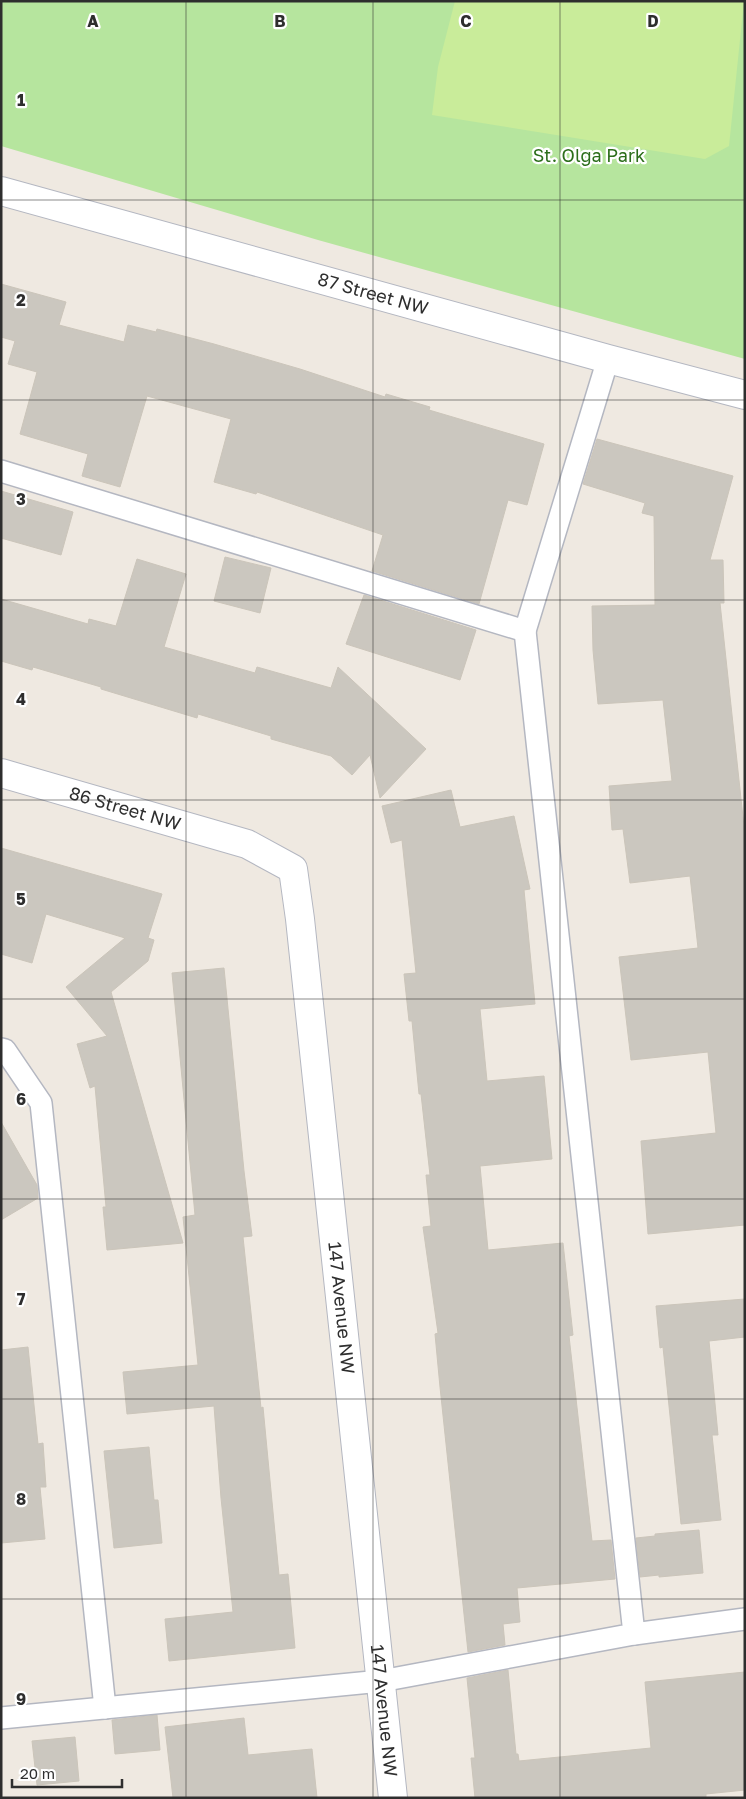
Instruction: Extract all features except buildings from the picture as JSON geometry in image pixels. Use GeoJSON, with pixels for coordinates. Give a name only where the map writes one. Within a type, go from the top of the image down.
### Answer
{"type":"FeatureCollection","features":[{"type":"Feature","properties":{"kind":"street","name":"87 Street NW"},"geometry":{"type":"LineString","coordinates":[[1,191],[608,359],[745,395]]}},
{"type":"Feature","properties":{"kind":"street","name":"86 Street NW"},"geometry":{"type":"LineString","coordinates":[[1,773],[247,844]]}},
{"type":"Feature","properties":{"kind":"street","name":"147 Avenue NW"},"geometry":{"type":"LineString","coordinates":[[247,844],[293,869],[300,919],[393,1798]]}},
{"type":"Feature","properties":{"kind":"lane"},"geometry":{"type":"LineString","coordinates":[[608,359],[525,631],[634,1634]]}},
{"type":"Feature","properties":{"kind":"lane"},"geometry":{"type":"LineString","coordinates":[[1,471],[525,631]]}},
{"type":"Feature","properties":{"kind":"lane"},"geometry":{"type":"LineString","coordinates":[[1,1049],[5,1050],[41,1103],[105,1708]]}},
{"type":"Feature","properties":{"kind":"lane"},"geometry":{"type":"LineString","coordinates":[[1,1718],[381,1681],[634,1634],[745,1619]]}},
{"type":"Feature","properties":{"kind":"green space","name":"St. Olga Park"},"geometry":{"type":"Polygon","coordinates":[[[1,1],[745,1],[745,359],[318,240],[1,146],[1,1]]]}},
{"type":"Feature","properties":{"kind":"green space"},"geometry":{"type":"Polygon","coordinates":[[[455,1],[744,1],[729,146],[705,159],[432,115],[438,67],[455,1]]]}}]}
